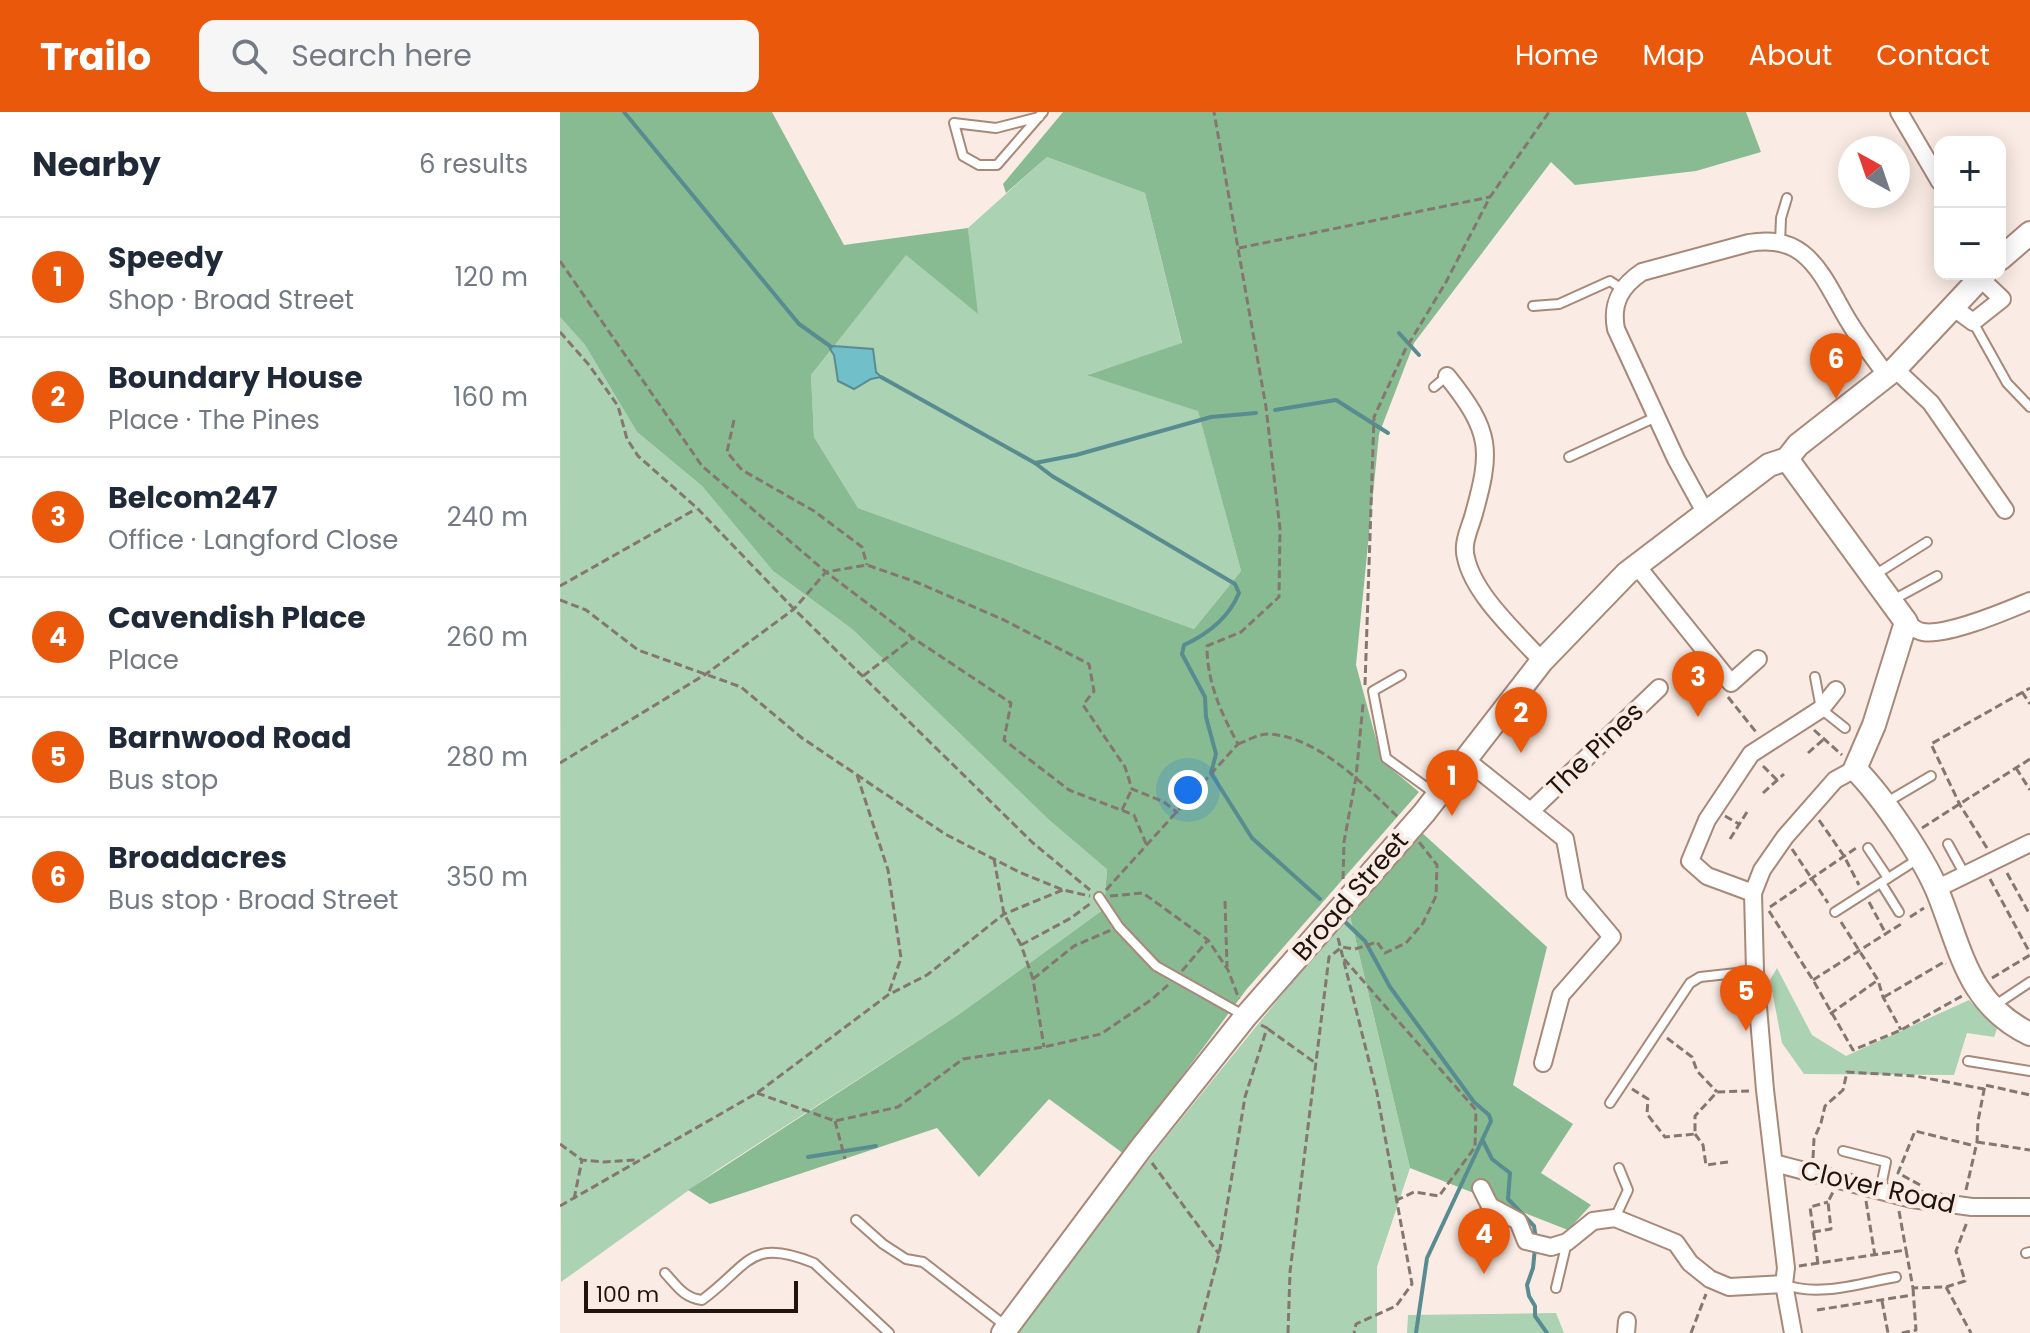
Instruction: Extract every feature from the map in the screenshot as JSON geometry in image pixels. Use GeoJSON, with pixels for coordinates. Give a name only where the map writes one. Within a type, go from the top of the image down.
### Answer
{"type":"FeatureCollection","features":[{"type":"Feature","properties":{"kind":"street"},"geometry":{"type":"LineString","coordinates":[[1899,112],[1934,172]]}},
{"type":"Feature","properties":{"kind":"street"},"geometry":{"type":"LineString","coordinates":[[2006,254],[2030,233]]}},
{"type":"Feature","properties":{"kind":"street"},"geometry":{"type":"LineString","coordinates":[[1705,512],[1656,417],[1616,329],[1615,308],[1622,289],[1642,272],[1764,241],[1780,243],[1802,252],[1853,329],[1891,372],[1931,403],[2005,510]]}},
{"type":"Feature","properties":{"kind":"street","name":"Broad Street"},"geometry":{"type":"LineString","coordinates":[[1005,1330],[1141,1148],[1246,1016],[1438,796],[1542,661],[1637,566],[1769,465],[1787,459],[1798,445],[1891,372],[1978,280]]}},
{"type":"Feature","properties":{"kind":"street"},"geometry":{"type":"LineString","coordinates":[[1954,308],[1973,322],[2002,299],[1985,280]]}},
{"type":"Feature","properties":{"kind":"street"},"geometry":{"type":"LineString","coordinates":[[1441,381],[1477,417],[1487,453],[1485,475],[1464,547],[1466,560],[1480,589],[1542,661]]}},
{"type":"Feature","properties":{"kind":"street"},"geometry":{"type":"LineString","coordinates":[[1787,459],[1906,622],[1922,632],[1974,622],[2030,601]]}},
{"type":"Feature","properties":{"kind":"street"},"geometry":{"type":"LineString","coordinates":[[1637,566],[1731,683],[1758,659]]}},
{"type":"Feature","properties":{"kind":"street"},"geometry":{"type":"LineString","coordinates":[[1793,1333],[1765,1090],[1755,971],[1760,913],[1753,893],[1762,870],[1811,805],[1835,780],[1855,769],[1874,725],[1906,622]]}},
{"type":"Feature","properties":{"kind":"street","name":"The Pines"},"geometry":{"type":"LineString","coordinates":[[1532,810],[1659,688]]}},
{"type":"Feature","properties":{"kind":"street"},"geometry":{"type":"LineString","coordinates":[[1753,893],[1707,876],[1690,861],[1707,820],[1751,754],[1821,709],[1836,690]]}},
{"type":"Feature","properties":{"kind":"street","name":"The Pines"},"geometry":{"type":"LineString","coordinates":[[1465,759],[1565,839],[1575,893],[1612,937],[1561,995],[1543,1063]]}},
{"type":"Feature","properties":{"kind":"street"},"geometry":{"type":"LineString","coordinates":[[1855,769],[1885,803],[1936,889],[1955,944],[1977,988],[2002,1018],[2030,1034]]}},
{"type":"Feature","properties":{"kind":"street"},"geometry":{"type":"LineString","coordinates":[[1936,889],[2030,843]]}},
{"type":"Feature","properties":{"kind":"street","name":"Clover Road"},"geometry":{"type":"LineString","coordinates":[[1774,1163],[1912,1199],[1972,1207],[2030,1207]]}},
{"type":"Feature","properties":{"kind":"street"},"geometry":{"type":"LineString","coordinates":[[1481,1188],[1490,1206],[1518,1221],[1526,1241],[1559,1244],[1593,1221],[1615,1218],[1676,1243],[1690,1263],[1710,1279],[1729,1287],[1785,1276]]}},
{"type":"Feature","properties":{"kind":"lane"},"geometry":{"type":"LineString","coordinates":[[1041,114],[997,165],[979,165],[963,156],[954,123],[996,128],[1041,114]]}},
{"type":"Feature","properties":{"kind":"lane"},"geometry":{"type":"LineString","coordinates":[[1780,243],[1781,218],[1787,198]]}},
{"type":"Feature","properties":{"kind":"lane"},"geometry":{"type":"LineString","coordinates":[[1533,306],[1559,304],[1610,281],[1622,289]]}},
{"type":"Feature","properties":{"kind":"lane"},"geometry":{"type":"LineString","coordinates":[[1973,322],[2007,383],[2030,407]]}},
{"type":"Feature","properties":{"kind":"lane"},"geometry":{"type":"LineString","coordinates":[[1569,457],[1656,417]]}},
{"type":"Feature","properties":{"kind":"lane"},"geometry":{"type":"LineString","coordinates":[[1872,576],[1927,542]]}},
{"type":"Feature","properties":{"kind":"lane"},"geometry":{"type":"LineString","coordinates":[[1891,601],[1937,576]]}},
{"type":"Feature","properties":{"kind":"lane"},"geometry":{"type":"LineString","coordinates":[[1401,675],[1373,691],[1386,758],[1438,796]]}},
{"type":"Feature","properties":{"kind":"lane"},"geometry":{"type":"LineString","coordinates":[[1815,677],[1821,709],[1845,728]]}},
{"type":"Feature","properties":{"kind":"lane"},"geometry":{"type":"LineString","coordinates":[[1885,803],[1931,776]]}},
{"type":"Feature","properties":{"kind":"lane"},"geometry":{"type":"LineString","coordinates":[[1948,844],[1965,876]]}},
{"type":"Feature","properties":{"kind":"lane"},"geometry":{"type":"LineString","coordinates":[[1868,848],[1899,912]]}},
{"type":"Feature","properties":{"kind":"lane"},"geometry":{"type":"LineString","coordinates":[[1835,912],[1919,859]]}},
{"type":"Feature","properties":{"kind":"lane"},"geometry":{"type":"LineString","coordinates":[[1099,897],[1119,927],[1156,966],[1246,1016]]}},
{"type":"Feature","properties":{"kind":"lane"},"geometry":{"type":"LineString","coordinates":[[1610,1103],[1690,983],[1700,977],[1755,971]]}},
{"type":"Feature","properties":{"kind":"lane"},"geometry":{"type":"LineString","coordinates":[[1992,1008],[2030,982]]}},
{"type":"Feature","properties":{"kind":"lane"},"geometry":{"type":"LineString","coordinates":[[1968,1061],[2028,1070],[2030,1059]]}},
{"type":"Feature","properties":{"kind":"lane"},"geometry":{"type":"LineString","coordinates":[[1843,1151],[1886,1162],[1880,1191]]}},
{"type":"Feature","properties":{"kind":"lane"},"geometry":{"type":"LineString","coordinates":[[1615,1218],[1628,1190],[1619,1168]]}},
{"type":"Feature","properties":{"kind":"lane"},"geometry":{"type":"LineString","coordinates":[[856,1220],[906,1259],[923,1262],[1005,1330]]}},
{"type":"Feature","properties":{"kind":"lane"},"geometry":{"type":"LineString","coordinates":[[1556,1288],[1559,1244]]}},
{"type":"Feature","properties":{"kind":"lane"},"geometry":{"type":"LineString","coordinates":[[665,1273],[683,1294],[702,1300],[755,1254],[778,1252],[801,1257],[814,1263],[889,1333]]}},
{"type":"Feature","properties":{"kind":"lane"},"geometry":{"type":"LineString","coordinates":[[1785,1276],[1798,1290],[1896,1277]]}},
{"type":"Feature","properties":{"kind":"path"},"geometry":{"type":"LineString","coordinates":[[1214,112],[1266,407],[1280,543],[1279,597],[1241,632],[1207,646],[1207,669],[1222,715],[1238,744]]}},
{"type":"Feature","properties":{"kind":"path"},"geometry":{"type":"LineString","coordinates":[[1364,690],[1374,417],[1405,350],[1446,282],[1490,197],[1549,112]]}},
{"type":"Feature","properties":{"kind":"path"},"geometry":{"type":"LineString","coordinates":[[1238,248],[1490,197]]}},
{"type":"Feature","properties":{"kind":"path"},"geometry":{"type":"LineString","coordinates":[[560,261],[702,466],[826,572],[913,638],[1011,703],[1004,740],[1069,790],[1134,815],[1147,846]]}},
{"type":"Feature","properties":{"kind":"path"},"geometry":{"type":"LineString","coordinates":[[560,332],[589,365],[618,406],[627,439],[638,456],[697,508],[794,609],[1033,843],[1099,897]]}},
{"type":"Feature","properties":{"kind":"path"},"geometry":{"type":"LineString","coordinates":[[734,420],[727,452],[742,470],[814,511],[862,547],[867,565]]}},
{"type":"Feature","properties":{"kind":"path"},"geometry":{"type":"LineString","coordinates":[[560,586],[697,508]]}},
{"type":"Feature","properties":{"kind":"path"},"geometry":{"type":"LineString","coordinates":[[560,763],[706,674],[794,609],[826,572],[867,565],[916,582],[1004,620],[1089,664],[1094,691],[1083,705],[1125,767],[1132,789],[1122,810]]}},
{"type":"Feature","properties":{"kind":"path"},"geometry":{"type":"LineString","coordinates":[[560,600],[586,610],[638,650],[741,687],[802,738],[945,834],[994,859],[1063,890],[1099,897],[1143,893],[1208,940],[1228,970],[1246,1016],[1314,1062]]}},
{"type":"Feature","properties":{"kind":"path"},"geometry":{"type":"LineString","coordinates":[[863,676],[913,638]]}},
{"type":"Feature","properties":{"kind":"path"},"geometry":{"type":"LineString","coordinates":[[1989,850],[1960,805],[1931,744],[2030,688]]}},
{"type":"Feature","properties":{"kind":"path"},"geometry":{"type":"LineString","coordinates":[[2022,692],[2030,704]]}},
{"type":"Feature","properties":{"kind":"path"},"geometry":{"type":"LineString","coordinates":[[1354,1333],[1356,1324],[1396,1306],[1412,1284],[1377,1093],[1343,958],[1337,912],[1363,705]]}},
{"type":"Feature","properties":{"kind":"path"},"geometry":{"type":"LineString","coordinates":[[1802,721],[1825,738],[1855,769]]}},
{"type":"Feature","properties":{"kind":"path"},"geometry":{"type":"LineString","coordinates":[[1021,945],[1071,918],[1099,897],[1238,744],[1266,734],[1308,745],[1356,777],[1409,829],[1437,865],[1436,896],[1423,923],[1406,943],[1385,953],[1377,942],[1355,949],[1342,947],[1329,957],[1290,1272],[1288,1333]]}},
{"type":"Feature","properties":{"kind":"path"},"geometry":{"type":"LineString","coordinates":[[1808,753],[1825,738]]}},
{"type":"Feature","properties":{"kind":"path"},"geometry":{"type":"LineString","coordinates":[[1751,754],[1777,780]]}},
{"type":"Feature","properties":{"kind":"path"},"geometry":{"type":"LineString","coordinates":[[1906,838],[2030,759]]}},
{"type":"Feature","properties":{"kind":"path"},"geometry":{"type":"LineString","coordinates":[[2016,768],[2030,790]]}},
{"type":"Feature","properties":{"kind":"path"},"geometry":{"type":"LineString","coordinates":[[1763,793],[1784,774]]}},
{"type":"Feature","properties":{"kind":"path"},"geometry":{"type":"LineString","coordinates":[[857,775],[888,870],[901,958],[888,995]]}},
{"type":"Feature","properties":{"kind":"path"},"geometry":{"type":"LineString","coordinates":[[1132,789],[1164,802],[1178,813]]}},
{"type":"Feature","properties":{"kind":"path"},"geometry":{"type":"LineString","coordinates":[[1811,805],[1819,824],[1835,844]]}},
{"type":"Feature","properties":{"kind":"path"},"geometry":{"type":"LineString","coordinates":[[1730,839],[1747,812]]}},
{"type":"Feature","properties":{"kind":"path"},"geometry":{"type":"LineString","coordinates":[[1844,856],[1760,913],[1813,980],[1853,1050],[1901,1030],[2030,954],[1992,883]]}},
{"type":"Feature","properties":{"kind":"path"},"geometry":{"type":"LineString","coordinates":[[994,859],[1004,914],[1021,945],[1033,979],[1044,1047]]}},
{"type":"Feature","properties":{"kind":"path"},"geometry":{"type":"LineString","coordinates":[[1800,861],[1878,980],[1883,997],[1901,1030]]}},
{"type":"Feature","properties":{"kind":"path"},"geometry":{"type":"LineString","coordinates":[[2007,874],[2030,915]]}},
{"type":"Feature","properties":{"kind":"path"},"geometry":{"type":"LineString","coordinates":[[1813,980],[1926,906],[1936,889]]}},
{"type":"Feature","properties":{"kind":"path"},"geometry":{"type":"LineString","coordinates":[[560,1206],[757,1093],[888,995],[927,975],[1004,914],[1063,890]]}},
{"type":"Feature","properties":{"kind":"path"},"geometry":{"type":"LineString","coordinates":[[1225,901],[1228,970]]}},
{"type":"Feature","properties":{"kind":"path"},"geometry":{"type":"LineString","coordinates":[[1033,979],[1074,946],[1119,927]]}},
{"type":"Feature","properties":{"kind":"path"},"geometry":{"type":"LineString","coordinates":[[757,1093],[835,1121],[898,1107],[963,1059],[1044,1047],[1101,1034],[1151,1000],[1177,977],[1208,940]]}},
{"type":"Feature","properties":{"kind":"path"},"geometry":{"type":"LineString","coordinates":[[1343,958],[1476,1110],[1475,1147],[1439,1196],[1414,1192],[1395,1201]]}},
{"type":"Feature","properties":{"kind":"path"},"geometry":{"type":"LineString","coordinates":[[1883,997],[1944,962],[1951,973]]}},
{"type":"Feature","properties":{"kind":"path"},"geometry":{"type":"LineString","coordinates":[[1830,1014],[1878,980]]}},
{"type":"Feature","properties":{"kind":"path"},"geometry":{"type":"LineString","coordinates":[[1198,1333],[1219,1254],[1245,1097],[1267,1028]]}},
{"type":"Feature","properties":{"kind":"path"},"geometry":{"type":"LineString","coordinates":[[1658,1031],[1692,1057],[1697,1071],[1717,1092]]}},
{"type":"Feature","properties":{"kind":"path"},"geometry":{"type":"LineString","coordinates":[[1812,1157],[1814,1139],[1825,1106],[1843,1090],[1847,1072],[1915,1076],[1984,1089]]}},
{"type":"Feature","properties":{"kind":"path"},"geometry":{"type":"LineString","coordinates":[[1623,1083],[1648,1099],[1647,1114],[1665,1137],[1695,1134]]}},
{"type":"Feature","properties":{"kind":"path"},"geometry":{"type":"LineString","coordinates":[[1968,1180],[1985,1085],[2030,1095]]}},
{"type":"Feature","properties":{"kind":"path"},"geometry":{"type":"LineString","coordinates":[[1728,1162],[1706,1165],[1703,1145],[1695,1134],[1695,1116],[1717,1092],[1765,1090]]}},
{"type":"Feature","properties":{"kind":"path"},"geometry":{"type":"LineString","coordinates":[[835,1121],[845,1159]]}},
{"type":"Feature","properties":{"kind":"path"},"geometry":{"type":"LineString","coordinates":[[1901,1166],[1915,1131],[1976,1144],[2030,1150]]}},
{"type":"Feature","properties":{"kind":"path"},"geometry":{"type":"LineString","coordinates":[[560,1144],[582,1160],[639,1159]]}},
{"type":"Feature","properties":{"kind":"path"},"geometry":{"type":"LineString","coordinates":[[1141,1148],[1219,1254]]}},
{"type":"Feature","properties":{"kind":"path"},"geometry":{"type":"LineString","coordinates":[[574,1199],[582,1160]]}},
{"type":"Feature","properties":{"kind":"path"},"geometry":{"type":"LineString","coordinates":[[1813,1232],[1831,1229],[1828,1202],[1810,1207],[1813,1232],[1818,1264]]}},
{"type":"Feature","properties":{"kind":"path"},"geometry":{"type":"LineString","coordinates":[[1866,1206],[1875,1256]]}},
{"type":"Feature","properties":{"kind":"path"},"geometry":{"type":"LineString","coordinates":[[1913,1288],[1946,1287],[1965,1281],[1956,1251],[1972,1207]]}},
{"type":"Feature","properties":{"kind":"path"},"geometry":{"type":"LineString","coordinates":[[1899,1212],[1913,1288],[1916,1330],[1902,1333]]}},
{"type":"Feature","properties":{"kind":"path"},"geometry":{"type":"LineString","coordinates":[[1785,1276],[1818,1264],[1906,1250]]}},
{"type":"Feature","properties":{"kind":"path"},"geometry":{"type":"LineString","coordinates":[[1691,1333],[1710,1279]]}},
{"type":"Feature","properties":{"kind":"path"},"geometry":{"type":"LineString","coordinates":[[1946,1287],[1971,1333]]}},
{"type":"Feature","properties":{"kind":"path"},"geometry":{"type":"LineString","coordinates":[[1817,1310],[1912,1295]]}},
{"type":"Feature","properties":{"kind":"path"},"geometry":{"type":"LineString","coordinates":[[1882,1300],[1888,1333]]}},
{"type":"Feature","properties":{"kind":"green space"},"geometry":{"type":"Polygon","coordinates":[[[560,112],[772,112],[844,245],[968,228],[978,314],[906,255],[811,375],[814,437],[858,508],[1194,629],[1241,571],[1198,411],[1087,375],[1182,343],[1145,193],[1047,157],[1006,193],[1003,184],[1063,112],[1746,112],[1761,152],[1696,171],[1575,185],[1551,162],[1414,343],[1379,434],[1356,665],[1382,761],[1419,792],[1246,990],[1124,1154],[1049,1099],[979,1177],[937,1128],[710,1204],[688,1190],[958,1015],[1104,909],[1107,869],[1048,819],[852,629],[773,571],[702,486],[637,432],[585,345],[560,317],[560,112]]]}},
{"type":"Feature","properties":{"kind":"green space"},"geometry":{"type":"Polygon","coordinates":[[[1047,157],[1145,193],[1182,344],[1089,374],[1198,410],[1241,571],[1194,629],[858,508],[814,437],[811,375],[906,254],[977,313],[968,228],[1047,157]]]}},
{"type":"Feature","properties":{"kind":"green space"},"geometry":{"type":"Polygon","coordinates":[[[560,317],[585,345],[637,432],[702,486],[773,571],[852,629],[1048,819],[1107,868],[1104,909],[958,1015],[717,1170],[561,1282],[560,317]]]}},
{"type":"Feature","properties":{"kind":"green space"},"geometry":{"type":"Polygon","coordinates":[[[1419,830],[1547,947],[1513,1085],[1573,1124],[1541,1173],[1591,1205],[1568,1230],[1410,1168],[1349,912],[1419,830]]]}},
{"type":"Feature","properties":{"kind":"green space"},"geometry":{"type":"Polygon","coordinates":[[[1349,912],[1410,1168],[1377,1267],[1377,1333],[1014,1333],[1164,1140],[1349,912]]]}},
{"type":"Feature","properties":{"kind":"green space"},"geometry":{"type":"Polygon","coordinates":[[[1777,968],[1812,1035],[1846,1056],[1969,1000],[1997,1029],[1994,1037],[1967,1033],[1954,1075],[1804,1074],[1782,1043],[1770,980],[1777,968]]]}},
{"type":"Feature","properties":{"kind":"green space"},"geometry":{"type":"Polygon","coordinates":[[[1556,1313],[1564,1333],[1407,1333],[1408,1315],[1556,1313]]]}},
{"type":"Feature","properties":{"kind":"water"},"geometry":{"type":"Polygon","coordinates":[[[833,346],[873,349],[876,372],[881,377],[854,389],[838,381],[834,355],[830,349],[833,346]]]}},
{"type":"Feature","properties":{"kind":"waterway"},"geometry":{"type":"LineString","coordinates":[[624,112],[799,324],[830,346]]}},
{"type":"Feature","properties":{"kind":"waterway"},"geometry":{"type":"LineString","coordinates":[[1399,333],[1419,355]]}},
{"type":"Feature","properties":{"kind":"waterway"},"geometry":{"type":"LineString","coordinates":[[881,377],[1035,463],[1235,584],[1239,593],[1230,610],[1209,630],[1184,645],[1182,654],[1205,697],[1206,717],[1216,754],[1211,773],[1252,838],[1320,899]]}},
{"type":"Feature","properties":{"kind":"waterway"},"geometry":{"type":"LineString","coordinates":[[1275,410],[1336,400],[1388,433]]}},
{"type":"Feature","properties":{"kind":"waterway"},"geometry":{"type":"LineString","coordinates":[[1035,463],[1076,455],[1211,417],[1256,413]]}},
{"type":"Feature","properties":{"kind":"waterway"},"geometry":{"type":"LineString","coordinates":[[1342,919],[1365,941],[1390,987],[1491,1121],[1427,1258],[1416,1333]]}},
{"type":"Feature","properties":{"kind":"waterway"},"geometry":{"type":"LineString","coordinates":[[1483,1141],[1492,1159],[1510,1173],[1508,1199],[1534,1226],[1536,1239]]}},
{"type":"Feature","properties":{"kind":"waterway"},"geometry":{"type":"LineString","coordinates":[[808,1157],[876,1146]]}},
{"type":"Feature","properties":{"kind":"waterway"},"geometry":{"type":"LineString","coordinates":[[1535,1248],[1527,1285],[1535,1306],[1535,1316],[1547,1333]]}},
{"type":"Feature","properties":{"kind":"place","name":"Broadacres"},"geometry":{"type":"Point","coordinates":[1836,399]}},
{"type":"Feature","properties":{"kind":"place","name":"Belcom247"},"geometry":{"type":"Point","coordinates":[1698,717]}},
{"type":"Feature","properties":{"kind":"place","name":"Boundary House"},"geometry":{"type":"Point","coordinates":[1521,753]}},
{"type":"Feature","properties":{"kind":"place","name":"Speedy"},"geometry":{"type":"Point","coordinates":[1452,816]}},
{"type":"Feature","properties":{"kind":"place","name":"Barnwood Road"},"geometry":{"type":"Point","coordinates":[1746,1031]}},
{"type":"Feature","properties":{"kind":"place","name":"Cavendish Place"},"geometry":{"type":"Point","coordinates":[1484,1274]}}]}
